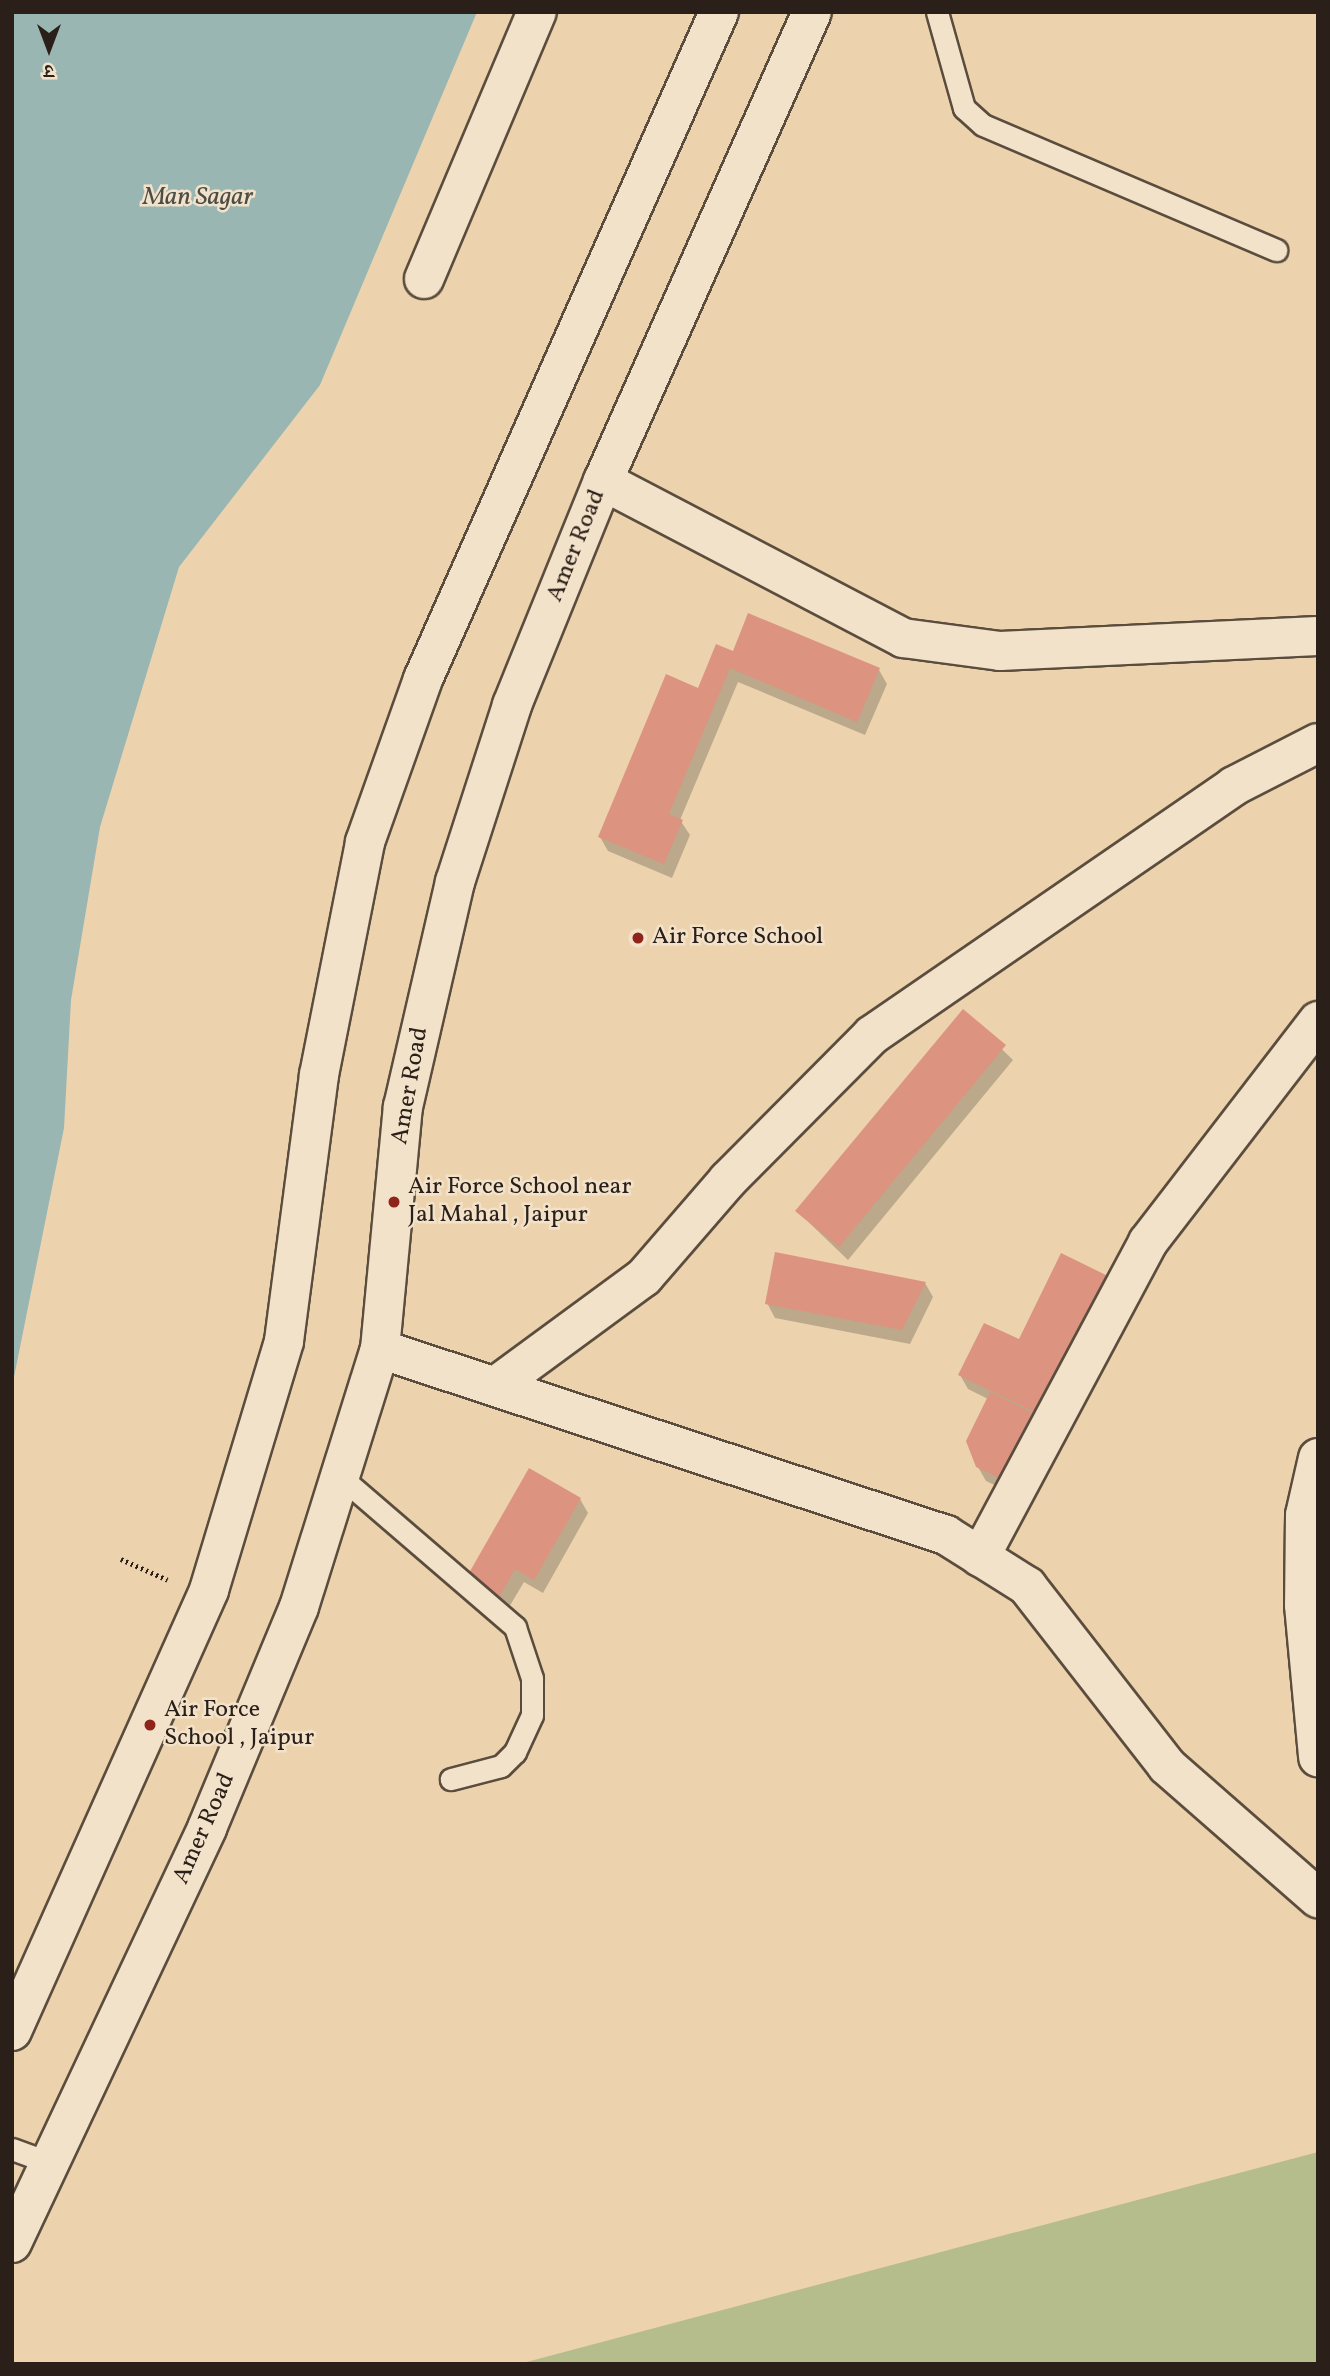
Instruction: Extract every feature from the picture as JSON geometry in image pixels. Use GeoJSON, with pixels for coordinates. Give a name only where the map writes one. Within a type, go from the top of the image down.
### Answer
{"type":"FeatureCollection","features":[{"type":"Feature","properties":{"kind":"main road"},"geometry":{"type":"LineString","coordinates":[[424,279],[537,12]]}},
{"type":"Feature","properties":{"kind":"main road"},"geometry":{"type":"LineString","coordinates":[[12,2031],[209,1590],[284,1341],[320,1075],[365,842],[423,679],[719,12]]}},
{"type":"Feature","properties":{"kind":"main road","name":"Amer Road"},"geometry":{"type":"LineString","coordinates":[[17,2220],[50,2163],[207,1828],[299,1607],[343,1479],[380,1349],[403,1107],[455,882],[512,705],[603,481],[812,12]]}},
{"type":"Feature","properties":{"kind":"main road"},"geometry":{"type":"LineString","coordinates":[[603,481],[846,613],[904,638],[1000,651],[1318,636]]}},
{"type":"Feature","properties":{"kind":"main road"},"geometry":{"type":"LineString","coordinates":[[497,1385],[644,1277],[728,1180],[872,1035],[1234,786],[1318,743]]}},
{"type":"Feature","properties":{"kind":"main road"},"geometry":{"type":"LineString","coordinates":[[981,1557],[1148,1242],[1318,1020]]}},
{"type":"Feature","properties":{"kind":"main road"},"geometry":{"type":"LineString","coordinates":[[380,1349],[497,1385],[946,1535],[1027,1586],[1167,1766],[1318,1898]]}},
{"type":"Feature","properties":{"kind":"main road"},"geometry":{"type":"LineString","coordinates":[[1318,1458],[1305,1515],[1304,1605],[1318,1757]]}},
{"type":"Feature","properties":{"kind":"main road"},"geometry":{"type":"LineString","coordinates":[[12,1962],[71,1901]]}},
{"type":"Feature","properties":{"kind":"lane"},"geometry":{"type":"LineString","coordinates":[[937,12],[964,108],[983,125],[1276,250]]}},
{"type":"Feature","properties":{"kind":"lane"},"geometry":{"type":"LineString","coordinates":[[343,1479],[515,1627],[532,1678],[532,1715],[515,1752],[501,1766],[451,1779]]}},
{"type":"Feature","properties":{"kind":"lane"},"geometry":{"type":"LineString","coordinates":[[12,2150],[50,2163]]}},
{"type":"Feature","properties":{"kind":"green space"},"geometry":{"type":"Polygon","coordinates":[[[1318,2152],[1318,2364],[519,2364],[1318,2152]]]}},
{"type":"Feature","properties":{"kind":"water","name":"Man Sagar"},"geometry":{"type":"Polygon","coordinates":[[[12,12],[477,12],[320,385],[179,567],[100,827],[71,1000],[64,1128],[12,1387],[12,12]]]}},
{"type":"Feature","properties":{"kind":"building"},"geometry":{"type":"Polygon","coordinates":[[[748,613],[880,668],[857,722],[730,668],[669,814],[683,820],[664,864],[598,837],[666,674],[698,688],[716,644],[733,651],[748,613]]]}},
{"type":"Feature","properties":{"kind":"building"},"geometry":{"type":"Polygon","coordinates":[[[963,1009],[1006,1045],[839,1247],[795,1211],[963,1009]]]}},
{"type":"Feature","properties":{"kind":"building"},"geometry":{"type":"Polygon","coordinates":[[[775,1252],[926,1282],[902,1330],[765,1304],[775,1252]]]}},
{"type":"Feature","properties":{"kind":"building"},"geometry":{"type":"Polygon","coordinates":[[[1061,1253],[1114,1279],[1047,1418],[958,1375],[984,1323],[1019,1339],[1061,1253]]]}},
{"type":"Feature","properties":{"kind":"building"},"geometry":{"type":"Polygon","coordinates":[[[990,1392],[1039,1416],[1008,1482],[976,1467],[966,1441],[990,1392]]]}},
{"type":"Feature","properties":{"kind":"building"},"geometry":{"type":"Polygon","coordinates":[[[529,1468],[581,1498],[534,1580],[515,1569],[498,1599],[465,1580],[529,1468]]]}},
{"type":"Feature","properties":{"kind":"place","name":"Air Force School"},"geometry":{"type":"Point","coordinates":[638,938]}},
{"type":"Feature","properties":{"kind":"place","name":"Air Force School near Jal Mahal , Jaipur"},"geometry":{"type":"Point","coordinates":[394,1202]}},
{"type":"Feature","properties":{"kind":"place","name":"Air Force School , Jaipur"},"geometry":{"type":"Point","coordinates":[150,1725]}}]}
